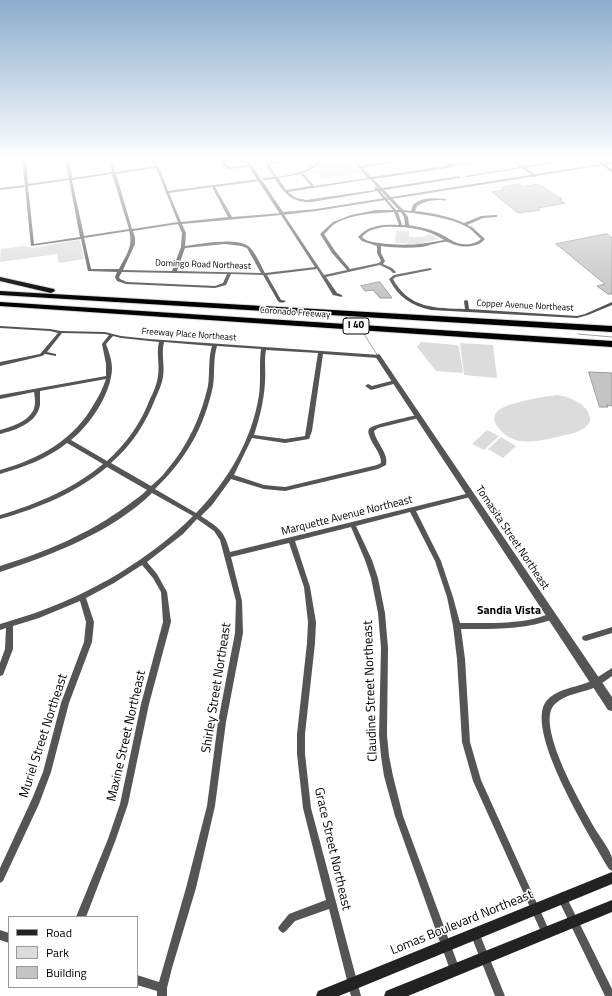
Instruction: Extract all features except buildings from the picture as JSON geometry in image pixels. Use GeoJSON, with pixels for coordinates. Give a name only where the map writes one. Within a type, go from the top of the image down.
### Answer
{"type":"FeatureCollection","features":[{"type":"Feature","properties":{"kind":"highway"},"geometry":{"type":"LineString","coordinates":[[0,279],[70,294],[153,302]]}},
{"type":"Feature","properties":{"kind":"highway","name":"Coronado Freeway"},"geometry":{"type":"LineString","coordinates":[[0,293],[612,329]]}},
{"type":"Feature","properties":{"kind":"highway","name":"Coronado Freeway"},"geometry":{"type":"LineString","coordinates":[[0,304],[612,344]]}},
{"type":"Feature","properties":{"kind":"highway"},"geometry":{"type":"LineString","coordinates":[[0,308],[99,310]]}},
{"type":"Feature","properties":{"kind":"main road","name":"Lomas Boulevard Northeast"},"geometry":{"type":"LineString","coordinates":[[323,996],[355,990],[446,945],[612,878]]}},
{"type":"Feature","properties":{"kind":"main road"},"geometry":{"type":"LineString","coordinates":[[391,996],[612,906]]}},
{"type":"Feature","properties":{"kind":"street"},"geometry":{"type":"LineString","coordinates":[[28,207],[32,245],[181,222],[282,214],[325,207]]}},
{"type":"Feature","properties":{"kind":"street"},"geometry":{"type":"LineString","coordinates":[[76,207],[82,238]]}},
{"type":"Feature","properties":{"kind":"street"},"geometry":{"type":"LineString","coordinates":[[124,207],[132,230],[133,244],[117,279],[123,283],[212,287],[225,284],[229,274]]}},
{"type":"Feature","properties":{"kind":"street"},"geometry":{"type":"LineString","coordinates":[[174,207],[185,235],[183,247],[174,272]]}},
{"type":"Feature","properties":{"kind":"street"},"geometry":{"type":"LineString","coordinates":[[225,207],[231,218]]}},
{"type":"Feature","properties":{"kind":"street"},"geometry":{"type":"LineString","coordinates":[[278,207],[335,294],[340,296]]}},
{"type":"Feature","properties":{"kind":"street"},"geometry":{"type":"LineString","coordinates":[[393,207],[400,219],[401,226]]}},
{"type":"Feature","properties":{"kind":"street"},"geometry":{"type":"LineString","coordinates":[[398,207],[406,217],[407,226]]}},
{"type":"Feature","properties":{"kind":"street"},"geometry":{"type":"LineString","coordinates":[[349,270],[333,252],[323,236],[323,232],[333,224],[350,217],[371,212],[414,210],[443,216],[464,225],[483,237],[482,242],[460,245],[430,231],[407,226],[376,228],[360,235],[360,238],[368,243],[380,244],[418,246],[448,240]]}},
{"type":"Feature","properties":{"kind":"street"},"geometry":{"type":"LineString","coordinates":[[464,225],[482,217],[496,216]]}},
{"type":"Feature","properties":{"kind":"street","name":"Domingo Road Northeast"},"geometry":{"type":"LineString","coordinates":[[82,238],[89,270],[286,274],[317,268]]}},
{"type":"Feature","properties":{"kind":"street"},"geometry":{"type":"LineString","coordinates":[[183,247],[231,243],[242,244],[251,250],[280,301],[284,301]]}},
{"type":"Feature","properties":{"kind":"street"},"geometry":{"type":"LineString","coordinates":[[380,244],[379,253],[383,261],[380,264]]}},
{"type":"Feature","properties":{"kind":"street"},"geometry":{"type":"LineString","coordinates":[[322,275],[380,264],[394,272]]}},
{"type":"Feature","properties":{"kind":"street"},"geometry":{"type":"LineString","coordinates":[[430,269],[395,276],[391,279],[406,298],[416,305],[426,308],[467,310]]}},
{"type":"Feature","properties":{"kind":"street","name":"Copper Avenue Northeast"},"geometry":{"type":"LineString","coordinates":[[466,301],[467,310],[577,317],[589,314],[598,308],[612,303]]}},
{"type":"Feature","properties":{"kind":"street","name":"Freeway Place Northeast"},"geometry":{"type":"LineString","coordinates":[[0,327],[61,332],[72,331],[112,335],[131,339],[378,356]]}},
{"type":"Feature","properties":{"kind":"street"},"geometry":{"type":"LineString","coordinates":[[0,364],[31,359],[42,355],[61,332]]}},
{"type":"Feature","properties":{"kind":"street"},"geometry":{"type":"LineString","coordinates":[[0,472],[39,458],[68,441],[83,427],[92,414],[104,391],[108,377],[109,365],[104,344],[112,335]]}},
{"type":"Feature","properties":{"kind":"street"},"geometry":{"type":"LineString","coordinates":[[0,517],[23,510],[58,496],[90,478],[127,445],[137,433],[149,409],[157,388],[161,371],[159,349],[162,341]]}},
{"type":"Feature","properties":{"kind":"street"},"geometry":{"type":"LineString","coordinates":[[0,568],[39,556],[80,538],[116,517],[151,489],[179,458],[197,429],[211,382],[212,353],[214,345]]}},
{"type":"Feature","properties":{"kind":"street"},"geometry":{"type":"LineString","coordinates":[[0,627],[47,612],[82,596],[143,562],[180,533],[216,496],[241,458],[250,436],[262,388],[262,362],[264,348]]}},
{"type":"Feature","properties":{"kind":"street"},"geometry":{"type":"LineString","coordinates":[[45,352],[54,355]]}},
{"type":"Feature","properties":{"kind":"street"},"geometry":{"type":"LineString","coordinates":[[250,436],[285,441],[307,438],[321,352]]}},
{"type":"Feature","properties":{"kind":"street","name":"Tomasita Street Northeast"},"geometry":{"type":"LineString","coordinates":[[378,356],[417,417],[612,706]]}},
{"type":"Feature","properties":{"kind":"street"},"geometry":{"type":"LineString","coordinates":[[0,397],[108,377]]}},
{"type":"Feature","properties":{"kind":"street"},"geometry":{"type":"LineString","coordinates":[[368,386],[372,388],[395,382]]}},
{"type":"Feature","properties":{"kind":"street"},"geometry":{"type":"LineString","coordinates":[[0,432],[20,425],[34,413],[38,406],[37,390]]}},
{"type":"Feature","properties":{"kind":"street"},"geometry":{"type":"LineString","coordinates":[[230,476],[262,487],[280,489],[378,467],[384,464],[384,458],[372,436],[371,430],[376,426],[417,417]]}},
{"type":"Feature","properties":{"kind":"street","name":"Shirley Street Northeast"},"geometry":{"type":"LineString","coordinates":[[68,441],[211,525],[223,539],[239,600],[239,633],[222,722],[211,806],[196,868],[162,992]]}},
{"type":"Feature","properties":{"kind":"street","name":"Marquette Avenue Northeast"},"geometry":{"type":"LineString","coordinates":[[228,555],[470,495]]}},
{"type":"Feature","properties":{"kind":"street"},"geometry":{"type":"LineString","coordinates":[[412,510],[444,576],[457,626],[466,742],[471,763],[485,801],[546,933]]}},
{"type":"Feature","properties":{"kind":"street","name":"Claudine Street Northeast"},"geometry":{"type":"LineString","coordinates":[[353,525],[375,581],[381,605],[385,644],[383,737],[391,790],[455,970]]}},
{"type":"Feature","properties":{"kind":"street","name":"Grace Street Northeast"},"geometry":{"type":"LineString","coordinates":[[291,540],[307,587],[312,622],[301,734],[304,786],[312,830],[355,990]]}},
{"type":"Feature","properties":{"kind":"street","name":"Maxine Street Northeast"},"geometry":{"type":"LineString","coordinates":[[81,916],[112,839],[124,804],[145,704],[167,622],[164,592],[155,576],[143,562]]}},
{"type":"Feature","properties":{"kind":"street","name":"Muriel Street Northeast"},"geometry":{"type":"LineString","coordinates":[[0,878],[36,801],[47,772],[65,703],[88,642],[90,622],[88,610],[82,596]]}},
{"type":"Feature","properties":{"kind":"street"},"geometry":{"type":"LineString","coordinates":[[457,626],[518,625],[538,622],[552,617]]}},
{"type":"Feature","properties":{"kind":"street"},"geometry":{"type":"LineString","coordinates":[[0,672],[9,649],[10,625]]}},
{"type":"Feature","properties":{"kind":"street"},"geometry":{"type":"LineString","coordinates":[[586,638],[612,631]]}},
{"type":"Feature","properties":{"kind":"street"},"geometry":{"type":"LineString","coordinates":[[612,672],[596,683],[557,698],[548,706],[545,715],[547,736],[555,760],[612,866]]}},
{"type":"Feature","properties":{"kind":"street"},"geometry":{"type":"LineString","coordinates":[[562,898],[610,996]]}},
{"type":"Feature","properties":{"kind":"street"},"geometry":{"type":"LineString","coordinates":[[283,928],[292,917],[331,903]]}},
{"type":"Feature","properties":{"kind":"street"},"geometry":{"type":"LineString","coordinates":[[476,933],[500,996]]}},
{"type":"Feature","properties":{"kind":"street"},"geometry":{"type":"LineString","coordinates":[[138,980],[162,992]]}},
{"type":"Feature","properties":{"kind":"green space"},"geometry":{"type":"Polygon","coordinates":[[[396,231],[409,231],[409,237],[424,237],[429,234],[440,239],[417,244],[395,243],[396,231]]]}},
{"type":"Feature","properties":{"kind":"green space"},"geometry":{"type":"Polygon","coordinates":[[[78,240],[80,241],[84,259],[59,263],[57,254],[0,262],[1,249],[24,246],[32,248],[78,240]]]}},
{"type":"Feature","properties":{"kind":"green space"},"geometry":{"type":"Polygon","coordinates":[[[421,342],[457,345],[459,347],[463,373],[436,371],[417,347],[421,342]]]}},
{"type":"Feature","properties":{"kind":"green space"},"geometry":{"type":"Polygon","coordinates":[[[460,343],[493,345],[497,378],[464,375],[460,343]]]}},
{"type":"Feature","properties":{"kind":"green space"},"geometry":{"type":"Polygon","coordinates":[[[558,395],[580,403],[588,411],[590,422],[584,428],[570,434],[544,440],[526,442],[511,438],[503,433],[496,424],[494,419],[495,415],[507,406],[525,400],[558,395]]]}},
{"type":"Feature","properties":{"kind":"green space"},"geometry":{"type":"Polygon","coordinates":[[[487,430],[499,436],[484,450],[472,444],[487,430]]]}},
{"type":"Feature","properties":{"kind":"green space"},"geometry":{"type":"Polygon","coordinates":[[[501,437],[516,446],[503,458],[488,449],[501,437]]]}},
{"type":"Feature","properties":{"kind":"waterway"},"geometry":{"type":"LineString","coordinates":[[364,334],[378,356]]}},
{"type":"Feature","properties":{"kind":"waterway"},"geometry":{"type":"LineString","coordinates":[[578,334],[612,337]]}},
{"type":"Feature","properties":{"kind":"district","name":"Sandia Vista"},"geometry":{"type":"Point","coordinates":[509,611]}}]}
